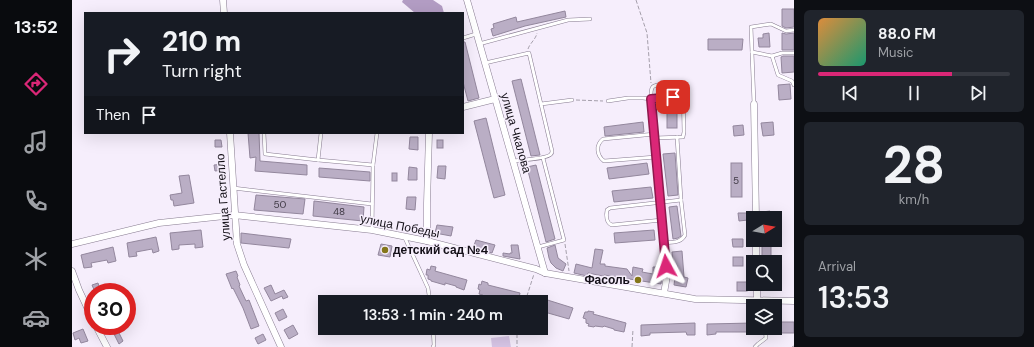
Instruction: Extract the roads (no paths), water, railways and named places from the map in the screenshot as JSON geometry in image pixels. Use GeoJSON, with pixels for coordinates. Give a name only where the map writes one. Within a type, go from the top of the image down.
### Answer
{"type":"FeatureCollection","features":[{"type":"Feature","properties":{"kind":"street"},"geometry":{"type":"LineString","coordinates":[[223,0],[224,12]]}},
{"type":"Feature","properties":{"kind":"street","name":"улица Чкалова"},"geometry":{"type":"LineString","coordinates":[[466,0],[545,273]]}},
{"type":"Feature","properties":{"kind":"street"},"geometry":{"type":"LineString","coordinates":[[464,108],[495,99]]}},
{"type":"Feature","properties":{"kind":"street"},"geometry":{"type":"LineString","coordinates":[[651,99],[667,276],[664,293]]}},
{"type":"Feature","properties":{"kind":"street"},"geometry":{"type":"LineString","coordinates":[[754,104],[756,211]]}},
{"type":"Feature","properties":{"kind":"street","name":"улица Гастелло"},"geometry":{"type":"LineString","coordinates":[[230,134],[237,244],[244,265],[281,347]]}},
{"type":"Feature","properties":{"kind":"street"},"geometry":{"type":"LineString","coordinates":[[427,241],[429,134]]}},
{"type":"Feature","properties":{"kind":"street","name":"улица Победы"},"geometry":{"type":"LineString","coordinates":[[72,244],[159,223],[234,215],[372,230],[427,241],[536,269],[545,273],[695,299],[746,301]]}},
{"type":"Feature","properties":{"kind":"street"},"geometry":{"type":"LineString","coordinates":[[72,271],[84,301]]}},
{"type":"Feature","properties":{"kind":"street","name":"улица Победы"},"geometry":{"type":"LineString","coordinates":[[782,302],[794,301]]}},
{"type":"Feature","properties":{"kind":"street"},"geometry":{"type":"LineString","coordinates":[[101,335],[107,347]]}},
{"type":"Feature","properties":{"kind":"lane"},"geometry":{"type":"LineString","coordinates":[[479,44],[568,20],[590,19]]}},
{"type":"Feature","properties":{"kind":"lane"},"geometry":{"type":"LineString","coordinates":[[754,104],[751,26],[771,24],[786,30],[794,30]]}},
{"type":"Feature","properties":{"kind":"lane"},"geometry":{"type":"LineString","coordinates":[[464,38],[476,34]]}},
{"type":"Feature","properties":{"kind":"lane"},"geometry":{"type":"LineString","coordinates":[[752,52],[772,56],[782,53],[794,53]]}},
{"type":"Feature","properties":{"kind":"lane"},"geometry":{"type":"LineString","coordinates":[[485,63],[529,54],[552,154],[543,158],[513,161]]}},
{"type":"Feature","properties":{"kind":"lane"},"geometry":{"type":"LineString","coordinates":[[772,56],[778,76],[792,81],[794,85]]}},
{"type":"Feature","properties":{"kind":"lane"},"geometry":{"type":"LineString","coordinates":[[651,99],[651,90],[654,86],[661,85],[664,88],[662,98]]}},
{"type":"Feature","properties":{"kind":"lane"},"geometry":{"type":"LineString","coordinates":[[656,156],[604,161],[600,158],[598,146],[603,139],[655,136],[683,137],[683,85]]}},
{"type":"Feature","properties":{"kind":"lane"},"geometry":{"type":"LineString","coordinates":[[608,101],[628,98],[651,99],[684,97]]}},
{"type":"Feature","properties":{"kind":"lane"},"geometry":{"type":"LineString","coordinates":[[541,104],[572,100]]}},
{"type":"Feature","properties":{"kind":"lane"},"geometry":{"type":"LineString","coordinates":[[264,134],[265,154],[373,165]]}},
{"type":"Feature","properties":{"kind":"lane"},"geometry":{"type":"LineString","coordinates":[[318,160],[321,134]]}},
{"type":"Feature","properties":{"kind":"lane"},"geometry":{"type":"LineString","coordinates":[[372,230],[373,165],[377,134]]}},
{"type":"Feature","properties":{"kind":"lane"},"geometry":{"type":"LineString","coordinates":[[664,243],[680,241],[685,235],[681,200],[678,137]]}},
{"type":"Feature","properties":{"kind":"lane"},"geometry":{"type":"LineString","coordinates":[[537,247],[564,240],[543,158]]}},
{"type":"Feature","properties":{"kind":"lane"},"geometry":{"type":"LineString","coordinates":[[233,188],[372,204]]}},
{"type":"Feature","properties":{"kind":"lane"},"geometry":{"type":"LineString","coordinates":[[662,220],[612,225],[607,222],[606,214],[607,210],[610,208],[681,200]]}},
{"type":"Feature","properties":{"kind":"lane"},"geometry":{"type":"LineString","coordinates":[[404,236],[428,288],[429,295]]}},
{"type":"Feature","properties":{"kind":"lane"},"geometry":{"type":"LineString","coordinates":[[433,335],[433,347]]}},
{"type":"Feature","properties":{"kind":"lane"},"geometry":{"type":"LineString","coordinates":[[755,347],[766,338],[766,335]]}},
{"type":"Feature","properties":{"kind":"place","name":"детский сад №4"},"geometry":{"type":"Point","coordinates":[385,250]}},
{"type":"Feature","properties":{"kind":"place","name":"Фасоль"},"geometry":{"type":"Point","coordinates":[638,280]}}]}
